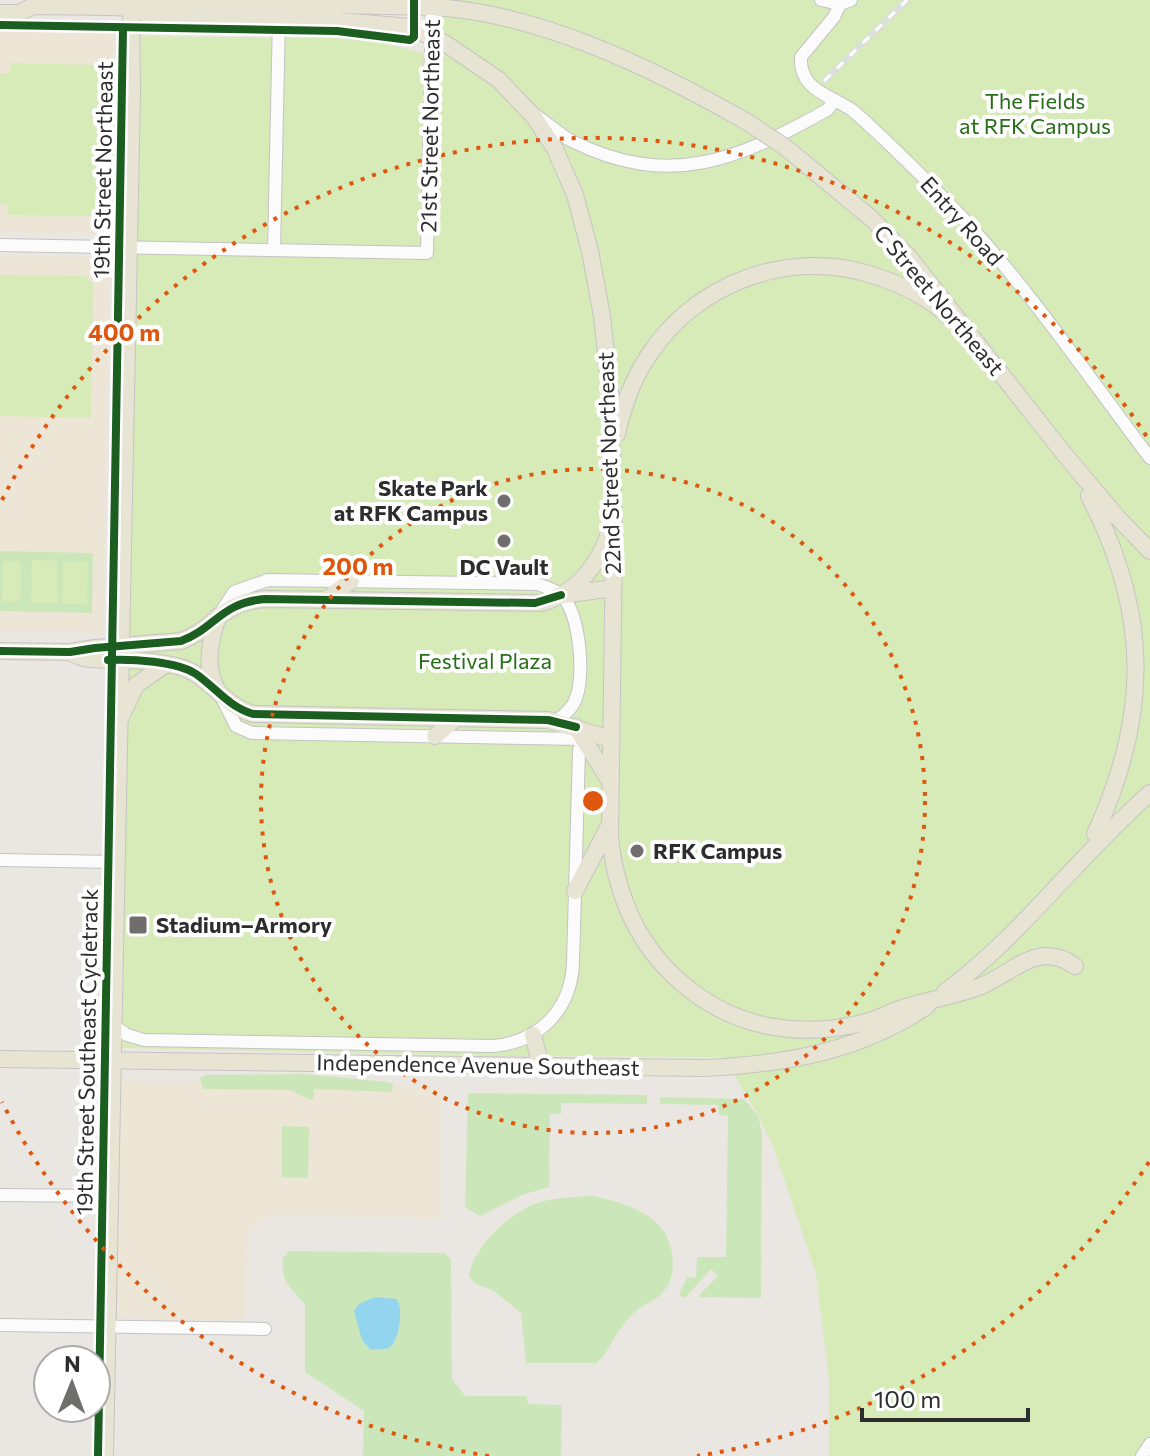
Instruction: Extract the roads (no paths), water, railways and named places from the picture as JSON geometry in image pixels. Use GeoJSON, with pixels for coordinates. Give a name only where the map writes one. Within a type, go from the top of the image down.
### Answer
{"type":"FeatureCollection","features":[{"type":"Feature","properties":{"kind":"main road","name":"C Street Northeast"},"geometry":{"type":"LineString","coordinates":[[0,13],[19,13],[31,3],[131,4],[146,1],[278,7],[432,4],[497,17],[595,46],[672,81],[747,122],[785,147],[872,219],[909,257],[954,318],[975,340],[1065,455],[1150,551]]}},
{"type":"Feature","properties":{"kind":"main road","name":"19th Street Northeast"},"geometry":{"type":"LineString","coordinates":[[105,1456],[131,4]]}},
{"type":"Feature","properties":{"kind":"main road","name":"C Street Northeast"},"geometry":{"type":"LineString","coordinates":[[278,7],[390,23],[410,27],[432,37]]}},
{"type":"Feature","properties":{"kind":"main road","name":"22nd Street Northeast"},"geometry":{"type":"LineString","coordinates":[[432,37],[468,57],[499,80],[525,106],[555,149],[582,218],[597,287],[610,391],[613,451],[610,824]]}},
{"type":"Feature","properties":{"kind":"main road"},"geometry":{"type":"LineString","coordinates":[[610,391],[644,362],[665,334],[690,309],[724,287],[789,268],[823,266],[852,269],[890,280],[954,318]]}},
{"type":"Feature","properties":{"kind":"main road"},"geometry":{"type":"LineString","coordinates":[[613,451],[624,409],[644,362]]}},
{"type":"Feature","properties":{"kind":"main road"},"geometry":{"type":"LineString","coordinates":[[1065,455],[1112,534],[1127,568],[1143,618],[1148,669],[1143,717],[1130,765],[1112,806],[1077,862]]}},
{"type":"Feature","properties":{"kind":"main road"},"geometry":{"type":"LineString","coordinates":[[561,595],[595,565],[612,524]]}},
{"type":"Feature","properties":{"kind":"main road"},"geometry":{"type":"LineString","coordinates":[[327,599],[351,581]]}},
{"type":"Feature","properties":{"kind":"main road"},"geometry":{"type":"LineString","coordinates":[[120,654],[181,641],[219,615],[248,601],[327,599],[535,603],[561,595],[613,588]]}},
{"type":"Feature","properties":{"kind":"main road"},"geometry":{"type":"LineString","coordinates":[[219,615],[208,655],[212,679],[221,696]]}},
{"type":"Feature","properties":{"kind":"main road"},"geometry":{"type":"LineString","coordinates":[[0,651],[70,652],[97,648],[180,667],[194,673],[237,708],[261,715],[555,722],[579,733],[610,739]]}},
{"type":"Feature","properties":{"kind":"main road"},"geometry":{"type":"LineString","coordinates":[[118,723],[136,685],[165,665]]}},
{"type":"Feature","properties":{"kind":"main road"},"geometry":{"type":"LineString","coordinates":[[435,736],[455,719]]}},
{"type":"Feature","properties":{"kind":"main road"},"geometry":{"type":"LineString","coordinates":[[579,733],[610,782]]}},
{"type":"Feature","properties":{"kind":"main road","name":"Independence Avenue Southeast"},"geometry":{"type":"LineString","coordinates":[[0,1059],[705,1068],[770,1064],[830,1051],[940,997],[996,950],[1077,862],[1150,793]]}},
{"type":"Feature","properties":{"kind":"main road"},"geometry":{"type":"LineString","coordinates":[[575,891],[610,824]]}},
{"type":"Feature","properties":{"kind":"main road","name":"Independence Avenue Southeast"},"geometry":{"type":"LineString","coordinates":[[610,824],[612,859],[623,901],[633,923],[653,954],[699,997],[742,1019],[768,1027],[819,1031],[878,1026]]}},
{"type":"Feature","properties":{"kind":"main road"},"geometry":{"type":"LineString","coordinates":[[940,997],[978,988],[1006,971],[1040,957],[1062,958],[1075,966]]}},
{"type":"Feature","properties":{"kind":"main road"},"geometry":{"type":"LineString","coordinates":[[533,1035],[541,1066]]}},
{"type":"Feature","properties":{"kind":"main road"},"geometry":{"type":"LineString","coordinates":[[283,1062],[284,1043]]}},
{"type":"Feature","properties":{"kind":"main road"},"geometry":{"type":"LineString","coordinates":[[428,1046],[428,1063]]}},
{"type":"Feature","properties":{"kind":"street","name":"Entry Road"},"geometry":{"type":"LineString","coordinates":[[821,0],[846,2]]}},
{"type":"Feature","properties":{"kind":"street","name":"Entry Road"},"geometry":{"type":"LineString","coordinates":[[846,2],[801,57],[800,66],[807,82],[819,93],[853,111],[970,226],[1045,318],[1150,458]]}},
{"type":"Feature","properties":{"kind":"street","name":"21st Street Northeast"},"geometry":{"type":"LineString","coordinates":[[274,250],[427,253],[432,4]]}},
{"type":"Feature","properties":{"kind":"street"},"geometry":{"type":"LineString","coordinates":[[0,245],[274,250],[278,7]]}},
{"type":"Feature","properties":{"kind":"street"},"geometry":{"type":"LineString","coordinates":[[525,106],[570,140],[622,161],[661,167],[705,164],[745,152],[827,110],[835,100]]}},
{"type":"Feature","properties":{"kind":"street"},"geometry":{"type":"LineString","coordinates":[[219,615],[234,592],[259,582],[276,580],[531,583],[561,595],[579,633],[576,700],[555,722]]}},
{"type":"Feature","properties":{"kind":"street"},"geometry":{"type":"LineString","coordinates":[[221,696],[236,726],[252,733],[435,736],[579,733],[573,972],[557,1014],[533,1035]]}},
{"type":"Feature","properties":{"kind":"street"},"geometry":{"type":"LineString","coordinates":[[0,860],[115,862]]}},
{"type":"Feature","properties":{"kind":"street","name":"Independence Avenue Southeast"},"geometry":{"type":"LineString","coordinates":[[113,1025],[124,1033],[144,1040],[500,1046],[533,1035]]}},
{"type":"Feature","properties":{"kind":"street"},"geometry":{"type":"LineString","coordinates":[[0,1195],[110,1196]]}},
{"type":"Feature","properties":{"kind":"street"},"geometry":{"type":"LineString","coordinates":[[0,1325],[265,1329]]}},
{"type":"Feature","properties":{"kind":"street"},"geometry":{"type":"LineString","coordinates":[[1142,1456],[1150,1444]]}},
{"type":"Feature","properties":{"kind":"water"},"geometry":{"type":"Polygon","coordinates":[[[375,1297],[396,1299],[400,1308],[400,1323],[390,1347],[371,1350],[362,1340],[354,1311],[359,1304],[375,1297]]]}},
{"type":"Feature","properties":{"kind":"railway"},"geometry":{"type":"LineString","coordinates":[[824,81],[907,0]]}},
{"type":"Feature","properties":{"kind":"place","name":"Skate Park at RFK Campus"},"geometry":{"type":"Point","coordinates":[504,501]}},
{"type":"Feature","properties":{"kind":"place","name":"DC Vault"},"geometry":{"type":"Point","coordinates":[504,541]}},
{"type":"Feature","properties":{"kind":"place","name":"RFK Campus"},"geometry":{"type":"Point","coordinates":[637,851]}},
{"type":"Feature","properties":{"kind":"place","name":"Stadium–Armory"},"geometry":{"type":"Point","coordinates":[138,925]}},
{"type":"Feature","properties":{"kind":"park label","name":"The Fields at RFK Campus"},"geometry":{"type":"Point","coordinates":[1035,114]}},
{"type":"Feature","properties":{"kind":"park label","name":"Festival Plaza"},"geometry":{"type":"Point","coordinates":[485,661]}}]}
